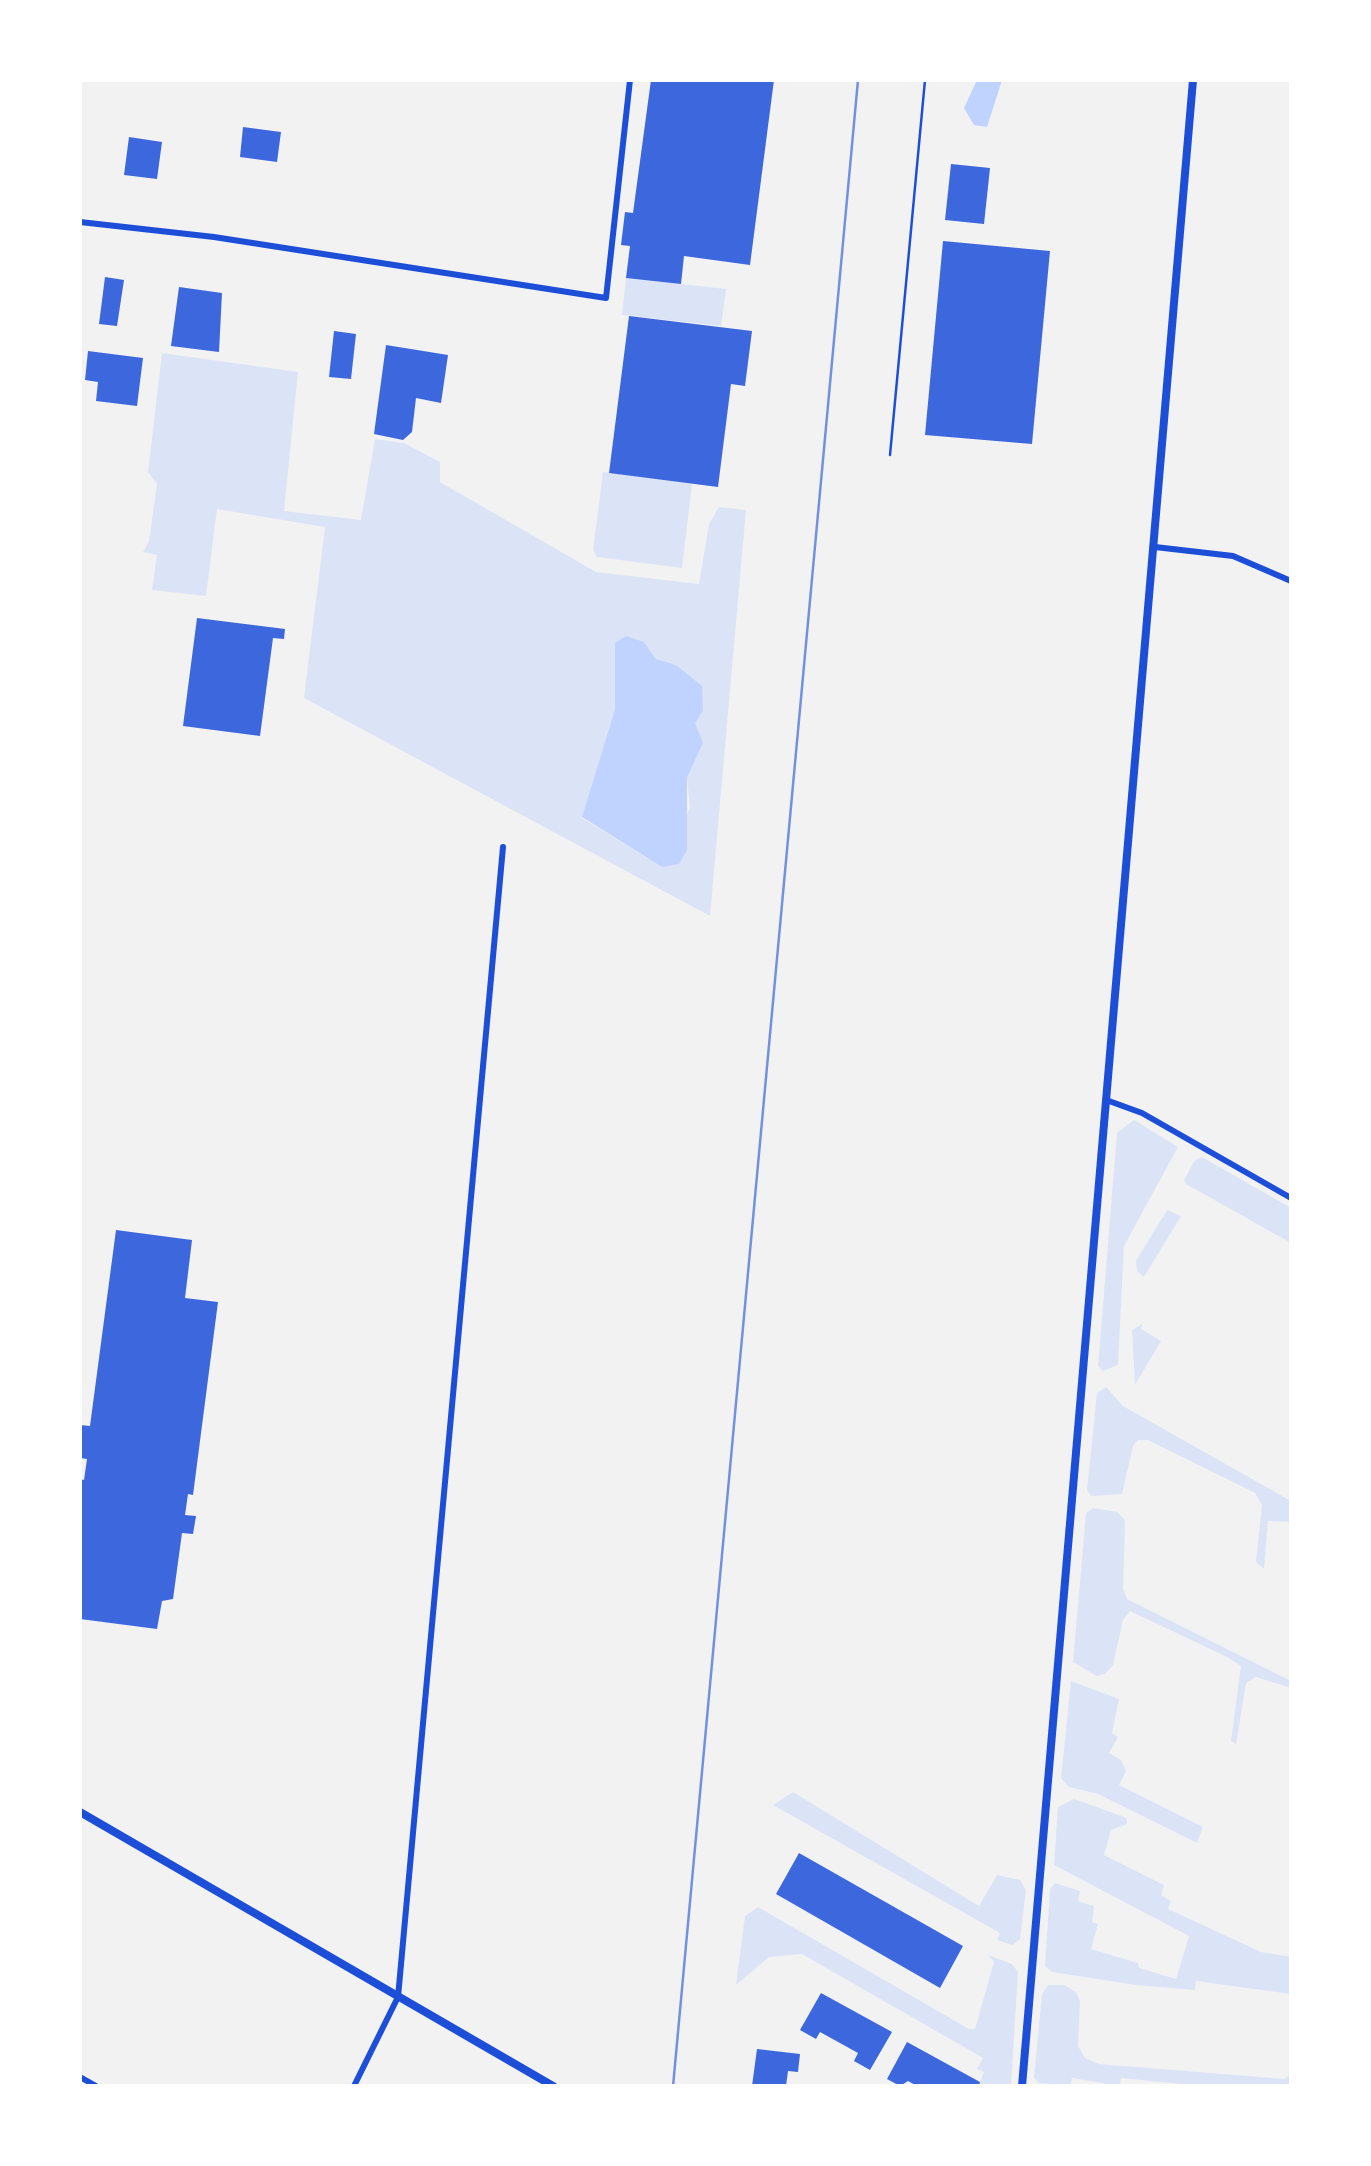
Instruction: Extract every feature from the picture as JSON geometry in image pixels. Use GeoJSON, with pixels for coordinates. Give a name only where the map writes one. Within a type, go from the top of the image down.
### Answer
{"type":"FeatureCollection","features":[{"type":"Feature","properties":{"kind":"street"},"geometry":{"type":"LineString","coordinates":[[80,222],[214,237],[606,298],[630,80]]}},
{"type":"Feature","properties":{"kind":"street"},"geometry":{"type":"LineString","coordinates":[[1022,2086],[1193,80]]}},
{"type":"Feature","properties":{"kind":"street"},"geometry":{"type":"LineString","coordinates":[[1155,548],[1234,556],[1291,581]]}},
{"type":"Feature","properties":{"kind":"street"},"geometry":{"type":"LineString","coordinates":[[354,2086],[398,1997],[503,847]]}},
{"type":"Feature","properties":{"kind":"street"},"geometry":{"type":"LineString","coordinates":[[1109,1100],[1142,1114],[1291,1198]]}},
{"type":"Feature","properties":{"kind":"street"},"geometry":{"type":"LineString","coordinates":[[80,1812],[553,2086]]}},
{"type":"Feature","properties":{"kind":"street"},"geometry":{"type":"LineString","coordinates":[[80,2077],[96,2086]]}},
{"type":"Feature","properties":{"kind":"lane"},"geometry":{"type":"LineString","coordinates":[[890,456],[925,80]]}},
{"type":"Feature","properties":{"kind":"shaded area"},"geometry":{"type":"Polygon","coordinates":[[[626,278],[726,289],[721,326],[622,315],[626,278]]]}},
{"type":"Feature","properties":{"kind":"shaded area"},"geometry":{"type":"Polygon","coordinates":[[[162,353],[298,372],[284,511],[361,520],[375,439],[404,443],[440,462],[440,482],[596,572],[699,584],[709,524],[719,507],[746,510],[710,916],[304,698],[325,527],[217,509],[206,596],[152,590],[157,555],[143,552],[149,541],[157,484],[148,472],[162,353]],[[644,642],[615,709],[582,818],[662,867],[690,808],[687,778],[703,743],[695,729],[692,680],[676,665],[656,659],[644,642]]]}},
{"type":"Feature","properties":{"kind":"shaded area"},"geometry":{"type":"Polygon","coordinates":[[[603,472],[692,484],[682,568],[597,557],[593,550],[603,472]]]}},
{"type":"Feature","properties":{"kind":"shaded area"},"geometry":{"type":"Polygon","coordinates":[[[1134,1120],[1178,1147],[1124,1246],[1118,1365],[1103,1371],[1098,1366],[1117,1133],[1134,1120]]]}},
{"type":"Feature","properties":{"kind":"shaded area"},"geometry":{"type":"Polygon","coordinates":[[[1202,1157],[1291,1208],[1291,1243],[1186,1184],[1184,1180],[1195,1160],[1202,1157]]]}},
{"type":"Feature","properties":{"kind":"shaded area"},"geometry":{"type":"Polygon","coordinates":[[[1167,1210],[1181,1216],[1144,1277],[1137,1271],[1136,1261],[1167,1210]]]}},
{"type":"Feature","properties":{"kind":"shaded area"},"geometry":{"type":"Polygon","coordinates":[[[1142,1324],[1141,1329],[1161,1341],[1135,1385],[1132,1330],[1142,1324]]]}},
{"type":"Feature","properties":{"kind":"shaded area"},"geometry":{"type":"Polygon","coordinates":[[[1106,1387],[1123,1406],[1291,1501],[1291,1522],[1268,1521],[1264,1569],[1256,1562],[1262,1505],[1255,1493],[1148,1440],[1138,1440],[1133,1446],[1122,1494],[1091,1496],[1087,1490],[1097,1393],[1106,1387]]]}},
{"type":"Feature","properties":{"kind":"shaded area"},"geometry":{"type":"Polygon","coordinates":[[[1093,1508],[1117,1512],[1125,1520],[1123,1589],[1127,1599],[1291,1681],[1291,1688],[1256,1677],[1246,1683],[1236,1744],[1231,1741],[1241,1666],[1227,1657],[1130,1611],[1123,1620],[1113,1665],[1105,1674],[1097,1676],[1073,1662],[1086,1513],[1093,1508]]]}},
{"type":"Feature","properties":{"kind":"shaded area"},"geometry":{"type":"Polygon","coordinates":[[[1071,1681],[1119,1699],[1112,1733],[1118,1737],[1109,1753],[1121,1760],[1126,1771],[1119,1785],[1203,1827],[1197,1843],[1098,1794],[1069,1787],[1061,1778],[1071,1681]]]}},
{"type":"Feature","properties":{"kind":"shaded area"},"geometry":{"type":"Polygon","coordinates":[[[793,1792],[979,1906],[997,1875],[1020,1880],[1026,1890],[1020,1939],[1012,1945],[997,1940],[1000,1933],[773,1805],[793,1792]]]}},
{"type":"Feature","properties":{"kind":"shaded area"},"geometry":{"type":"Polygon","coordinates":[[[1074,1799],[1127,1818],[1127,1824],[1111,1830],[1104,1855],[1164,1885],[1161,1895],[1171,1901],[1168,1909],[1261,1952],[1291,1957],[1291,1994],[1196,1981],[1195,1990],[1136,1985],[1052,1972],[1045,1966],[1050,1889],[1055,1883],[1080,1891],[1078,1901],[1094,1906],[1092,1922],[1098,1924],[1091,1949],[1138,1963],[1139,1968],[1176,1979],[1189,1936],[1054,1865],[1058,1807],[1074,1799]]]}},
{"type":"Feature","properties":{"kind":"shaded area"},"geometry":{"type":"Polygon","coordinates":[[[758,1907],[969,2029],[975,2029],[994,1962],[988,1955],[1012,1964],[1018,1972],[1011,2086],[979,2086],[984,2072],[977,2069],[983,2058],[802,1954],[769,1957],[736,1985],[745,1916],[758,1907]]]}},
{"type":"Feature","properties":{"kind":"shaded area"},"geometry":{"type":"Polygon","coordinates":[[[1048,1985],[1064,1985],[1076,1992],[1080,2001],[1078,2046],[1085,2058],[1099,2064],[1284,2079],[1291,2074],[1291,2086],[1202,2086],[1121,2078],[1120,2086],[1072,2078],[1070,2086],[1039,2083],[1034,2078],[1042,1994],[1048,1985]]]}},
{"type":"Feature","properties":{"kind":"water"},"geometry":{"type":"Polygon","coordinates":[[[977,80],[1002,80],[987,127],[974,125],[964,108],[977,80]]]}},
{"type":"Feature","properties":{"kind":"water"},"geometry":{"type":"Polygon","coordinates":[[[626,636],[644,642],[656,659],[676,665],[702,686],[703,711],[695,723],[703,743],[687,778],[687,850],[679,864],[662,867],[582,817],[615,709],[615,643],[626,636]]]}},
{"type":"Feature","properties":{"kind":"building"},"geometry":{"type":"Polygon","coordinates":[[[651,80],[774,80],[750,265],[684,256],[681,284],[626,278],[630,246],[621,245],[625,212],[633,213],[651,80]]]}},
{"type":"Feature","properties":{"kind":"building"},"geometry":{"type":"Polygon","coordinates":[[[243,127],[281,132],[277,162],[240,157],[243,127]]]}},
{"type":"Feature","properties":{"kind":"building"},"geometry":{"type":"Polygon","coordinates":[[[129,137],[162,142],[157,179],[124,175],[129,137]]]}},
{"type":"Feature","properties":{"kind":"building"},"geometry":{"type":"Polygon","coordinates":[[[951,164],[990,168],[984,224],[945,220],[951,164]]]}},
{"type":"Feature","properties":{"kind":"building"},"geometry":{"type":"Polygon","coordinates":[[[943,241],[1050,251],[1032,444],[925,435],[943,241]]]}},
{"type":"Feature","properties":{"kind":"building"},"geometry":{"type":"Polygon","coordinates":[[[105,277],[124,280],[117,326],[99,324],[105,277]]]}},
{"type":"Feature","properties":{"kind":"building"},"geometry":{"type":"Polygon","coordinates":[[[179,287],[222,293],[219,352],[171,346],[179,287]]]}},
{"type":"Feature","properties":{"kind":"building"},"geometry":{"type":"Polygon","coordinates":[[[629,316],[752,331],[745,386],[731,384],[718,487],[609,473],[629,316]]]}},
{"type":"Feature","properties":{"kind":"building"},"geometry":{"type":"Polygon","coordinates":[[[334,331],[356,334],[351,379],[329,377],[334,331]]]}},
{"type":"Feature","properties":{"kind":"building"},"geometry":{"type":"Polygon","coordinates":[[[386,345],[448,355],[441,403],[416,398],[412,432],[403,440],[374,434],[386,345]]]}},
{"type":"Feature","properties":{"kind":"building"},"geometry":{"type":"Polygon","coordinates":[[[88,351],[143,358],[137,406],[96,401],[98,382],[85,380],[88,351]]]}},
{"type":"Feature","properties":{"kind":"building"},"geometry":{"type":"Polygon","coordinates":[[[197,618],[285,629],[284,639],[273,638],[260,736],[183,726],[197,618]]]}},
{"type":"Feature","properties":{"kind":"building"},"geometry":{"type":"Polygon","coordinates":[[[116,1230],[192,1240],[185,1298],[218,1302],[193,1495],[188,1494],[185,1515],[196,1516],[193,1534],[182,1533],[173,1599],[162,1601],[157,1629],[80,1619],[80,1479],[84,1480],[87,1459],[80,1458],[80,1425],[90,1426],[116,1230]]]}},
{"type":"Feature","properties":{"kind":"building"},"geometry":{"type":"Polygon","coordinates":[[[799,1853],[963,1946],[940,1988],[776,1894],[799,1853]]]}},
{"type":"Feature","properties":{"kind":"building"},"geometry":{"type":"Polygon","coordinates":[[[821,1993],[892,2032],[870,2070],[854,2061],[858,2053],[820,2032],[816,2039],[800,2030],[821,1993]]]}},
{"type":"Feature","properties":{"kind":"building"},"geometry":{"type":"Polygon","coordinates":[[[907,2042],[980,2082],[979,2086],[917,2086],[908,2081],[900,2086],[887,2079],[907,2042]]]}},
{"type":"Feature","properties":{"kind":"building"},"geometry":{"type":"Polygon","coordinates":[[[757,2049],[800,2054],[798,2072],[788,2071],[786,2086],[752,2086],[757,2049]]]}},
{"type":"Feature","properties":{"kind":"railway"},"geometry":{"type":"LineString","coordinates":[[673,2086],[858,80]]}}]}
